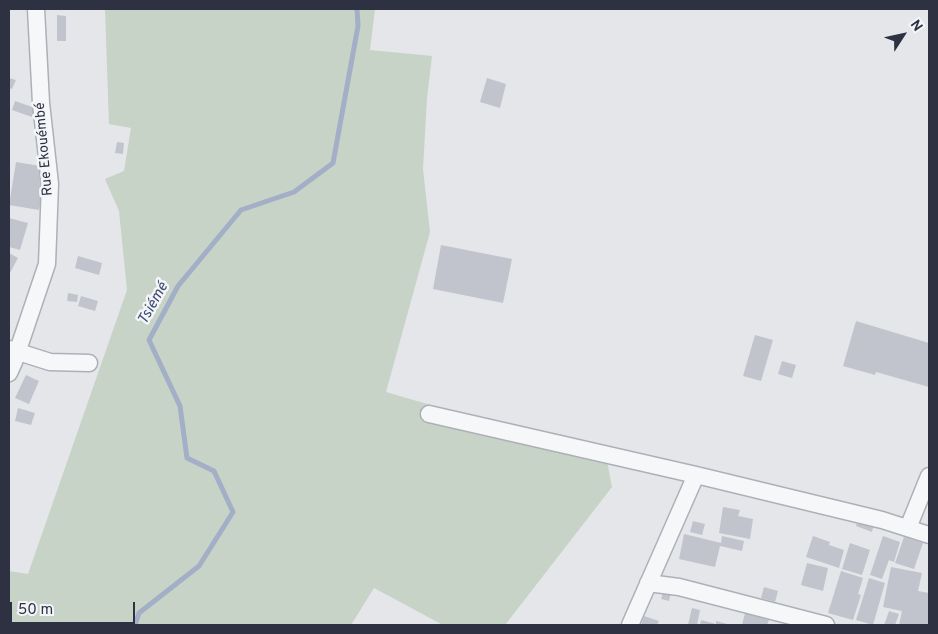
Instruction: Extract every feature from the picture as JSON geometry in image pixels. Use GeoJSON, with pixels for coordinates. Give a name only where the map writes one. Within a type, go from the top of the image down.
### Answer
{"type":"FeatureCollection","features":[{"type":"Feature","properties":{"kind":"street","name":"Rue Ekouémbé"},"geometry":{"type":"LineString","coordinates":[[9,373],[14,362],[13,350],[47,264],[50,184],[41,103],[36,9]]}},
{"type":"Feature","properties":{"kind":"street"},"geometry":{"type":"LineString","coordinates":[[13,350],[50,362],[89,363]]}},
{"type":"Feature","properties":{"kind":"street"},"geometry":{"type":"LineString","coordinates":[[429,414],[882,520],[929,535]]}},
{"type":"Feature","properties":{"kind":"street"},"geometry":{"type":"LineString","coordinates":[[630,625],[696,475]]}},
{"type":"Feature","properties":{"kind":"street"},"geometry":{"type":"LineString","coordinates":[[908,528],[929,476]]}},
{"type":"Feature","properties":{"kind":"street"},"geometry":{"type":"LineString","coordinates":[[648,583],[679,587],[826,625]]}},
{"type":"Feature","properties":{"kind":"green space"},"geometry":{"type":"Polygon","coordinates":[[[105,9],[375,9],[370,50],[432,56],[427,98],[423,169],[430,232],[386,392],[606,456],[612,487],[505,625],[443,625],[374,588],[351,625],[9,625],[9,571],[28,574],[127,290],[119,211],[105,179],[124,171],[131,128],[109,124],[105,9]]]}},
{"type":"Feature","properties":{"kind":"building"},"geometry":{"type":"Polygon","coordinates":[[[57,15],[66,16],[66,41],[57,41],[57,15]]]}},
{"type":"Feature","properties":{"kind":"building"},"geometry":{"type":"Polygon","coordinates":[[[9,78],[16,80],[12,89],[9,88],[9,78]]]}},
{"type":"Feature","properties":{"kind":"building"},"geometry":{"type":"Polygon","coordinates":[[[487,78],[506,84],[500,108],[480,102],[487,78]]]}},
{"type":"Feature","properties":{"kind":"building"},"geometry":{"type":"Polygon","coordinates":[[[15,101],[35,108],[32,117],[12,110],[15,101]]]}},
{"type":"Feature","properties":{"kind":"building"},"geometry":{"type":"Polygon","coordinates":[[[117,142],[124,143],[123,154],[115,153],[117,142]]]}},
{"type":"Feature","properties":{"kind":"building"},"geometry":{"type":"Polygon","coordinates":[[[16,162],[46,167],[39,210],[9,205],[16,162]]]}},
{"type":"Feature","properties":{"kind":"building"},"geometry":{"type":"Polygon","coordinates":[[[9,218],[28,223],[20,250],[9,247],[9,218]]]}},
{"type":"Feature","properties":{"kind":"building"},"geometry":{"type":"Polygon","coordinates":[[[441,245],[512,259],[503,303],[433,289],[441,245]]]}},
{"type":"Feature","properties":{"kind":"building"},"geometry":{"type":"Polygon","coordinates":[[[9,253],[18,258],[10,273],[9,272],[9,253]]]}},
{"type":"Feature","properties":{"kind":"building"},"geometry":{"type":"Polygon","coordinates":[[[78,256],[102,263],[99,275],[75,268],[78,256]]]}},
{"type":"Feature","properties":{"kind":"building"},"geometry":{"type":"Polygon","coordinates":[[[68,293],[78,295],[77,302],[67,301],[68,293]]]}},
{"type":"Feature","properties":{"kind":"building"},"geometry":{"type":"Polygon","coordinates":[[[81,296],[98,301],[95,311],[78,306],[81,296]]]}},
{"type":"Feature","properties":{"kind":"building"},"geometry":{"type":"Polygon","coordinates":[[[856,321],[929,343],[929,387],[876,372],[875,375],[843,366],[856,321]]]}},
{"type":"Feature","properties":{"kind":"building"},"geometry":{"type":"Polygon","coordinates":[[[755,335],[773,340],[761,381],[743,376],[755,335]]]}},
{"type":"Feature","properties":{"kind":"building"},"geometry":{"type":"Polygon","coordinates":[[[782,361],[796,365],[792,378],[778,374],[782,361]]]}},
{"type":"Feature","properties":{"kind":"building"},"geometry":{"type":"Polygon","coordinates":[[[26,375],[39,381],[29,404],[15,398],[26,375]]]}},
{"type":"Feature","properties":{"kind":"building"},"geometry":{"type":"Polygon","coordinates":[[[18,408],[35,413],[31,425],[15,421],[18,408]]]}},
{"type":"Feature","properties":{"kind":"building"},"geometry":{"type":"Polygon","coordinates":[[[723,507],[740,510],[738,516],[753,519],[750,539],[719,533],[723,507]]]}},
{"type":"Feature","properties":{"kind":"building"},"geometry":{"type":"Polygon","coordinates":[[[858,519],[874,524],[872,532],[856,526],[858,519]]]}},
{"type":"Feature","properties":{"kind":"building"},"geometry":{"type":"Polygon","coordinates":[[[693,521],[705,524],[702,535],[690,532],[693,521]]]}},
{"type":"Feature","properties":{"kind":"building"},"geometry":{"type":"Polygon","coordinates":[[[684,534],[721,543],[722,536],[744,541],[742,551],[720,546],[715,567],[679,559],[684,534]]]}},
{"type":"Feature","properties":{"kind":"building"},"geometry":{"type":"Polygon","coordinates":[[[813,536],[830,542],[829,545],[844,550],[839,568],[806,557],[813,536]]]}},
{"type":"Feature","properties":{"kind":"building"},"geometry":{"type":"Polygon","coordinates":[[[883,536],[900,542],[894,562],[889,560],[882,579],[870,575],[883,536]]]}},
{"type":"Feature","properties":{"kind":"building"},"geometry":{"type":"Polygon","coordinates":[[[904,537],[923,543],[914,569],[895,563],[904,537]]]}},
{"type":"Feature","properties":{"kind":"building"},"geometry":{"type":"Polygon","coordinates":[[[850,543],[870,550],[862,575],[842,569],[850,543]]]}},
{"type":"Feature","properties":{"kind":"building"},"geometry":{"type":"Polygon","coordinates":[[[807,563],[828,568],[823,591],[801,585],[807,563]]]}},
{"type":"Feature","properties":{"kind":"building"},"geometry":{"type":"Polygon","coordinates":[[[891,567],[922,573],[918,591],[929,593],[928,625],[899,625],[902,611],[883,607],[891,567]]]}},
{"type":"Feature","properties":{"kind":"building"},"geometry":{"type":"Polygon","coordinates":[[[841,571],[863,578],[858,594],[861,595],[853,620],[828,613],[841,571]]]}},
{"type":"Feature","properties":{"kind":"building"},"geometry":{"type":"Polygon","coordinates":[[[869,578],[885,583],[873,625],[856,620],[869,578]]]}},
{"type":"Feature","properties":{"kind":"building"},"geometry":{"type":"Polygon","coordinates":[[[764,587],[778,591],[775,602],[761,598],[764,587]]]}},
{"type":"Feature","properties":{"kind":"building"},"geometry":{"type":"Polygon","coordinates":[[[664,590],[671,592],[669,601],[661,599],[664,590]]]}},
{"type":"Feature","properties":{"kind":"building"},"geometry":{"type":"Polygon","coordinates":[[[692,608],[700,610],[697,625],[688,625],[692,608]]]}},
{"type":"Feature","properties":{"kind":"building"},"geometry":{"type":"Polygon","coordinates":[[[889,611],[899,614],[895,625],[884,625],[889,611]]]}},
{"type":"Feature","properties":{"kind":"building"},"geometry":{"type":"Polygon","coordinates":[[[745,613],[769,620],[767,625],[742,625],[745,613]]]}},
{"type":"Feature","properties":{"kind":"building"},"geometry":{"type":"Polygon","coordinates":[[[644,616],[659,621],[657,625],[641,625],[644,616]]]}},
{"type":"Feature","properties":{"kind":"building"},"geometry":{"type":"Polygon","coordinates":[[[701,620],[716,624],[716,621],[731,625],[700,625],[701,620]]]}},
{"type":"Feature","properties":{"kind":"waterway","name":"Tsiémé"},"geometry":{"type":"LineString","coordinates":[[135,625],[139,613],[199,566],[233,512],[214,471],[187,458],[180,406],[149,340],[178,286],[241,210],[294,192],[333,163],[358,26],[357,9]]}}]}
